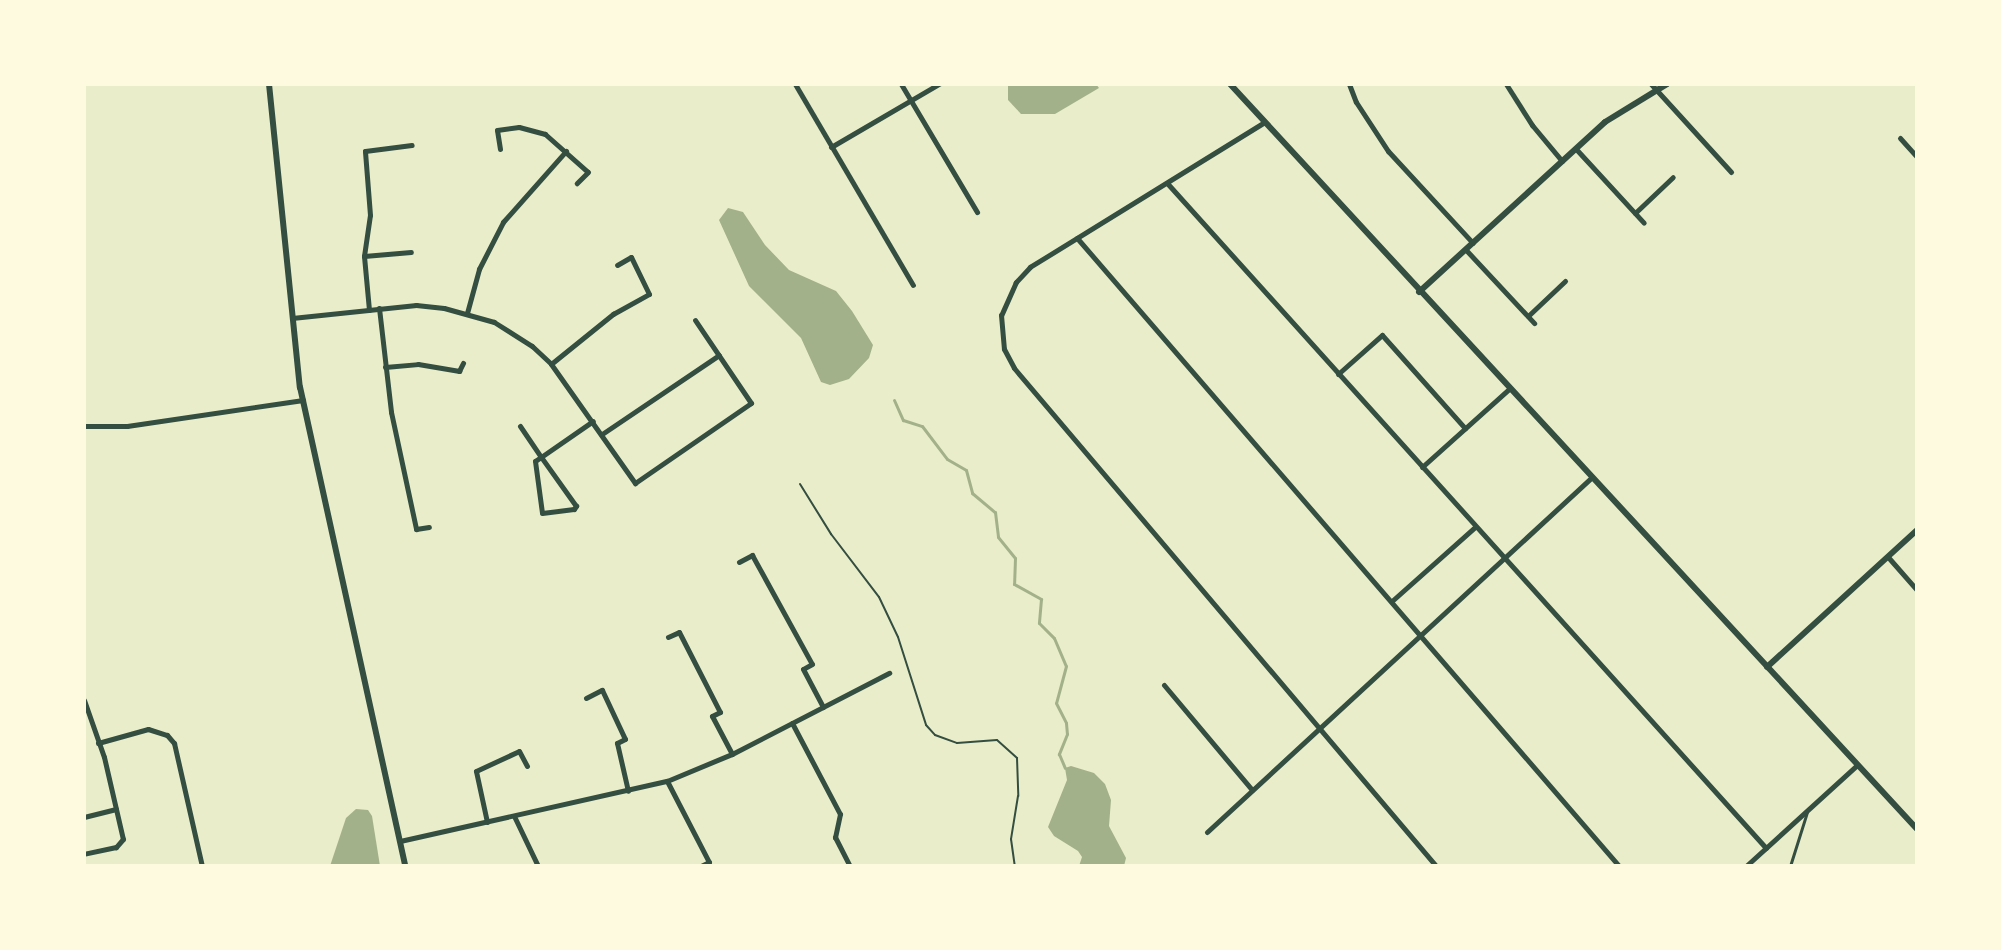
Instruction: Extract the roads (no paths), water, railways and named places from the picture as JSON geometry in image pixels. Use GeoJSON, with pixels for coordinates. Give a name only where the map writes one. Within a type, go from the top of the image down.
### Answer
{"type":"FeatureCollection","features":[{"type":"Feature","properties":{"kind":"street"},"geometry":{"type":"LineString","coordinates":[[269,84],[291,318],[303,400],[405,866]]}},
{"type":"Feature","properties":{"kind":"street"},"geometry":{"type":"LineString","coordinates":[[795,84],[913,285]]}},
{"type":"Feature","properties":{"kind":"street"},"geometry":{"type":"LineString","coordinates":[[901,84],[977,212]]}},
{"type":"Feature","properties":{"kind":"street"},"geometry":{"type":"LineString","coordinates":[[831,147],[939,84]]}},
{"type":"Feature","properties":{"kind":"street"},"geometry":{"type":"LineString","coordinates":[[1230,84],[1917,829]]}},
{"type":"Feature","properties":{"kind":"street"},"geometry":{"type":"LineString","coordinates":[[1349,84],[1356,102],[1388,151],[1473,243]]}},
{"type":"Feature","properties":{"kind":"street"},"geometry":{"type":"LineString","coordinates":[[1506,84],[1532,125],[1562,161]]}},
{"type":"Feature","properties":{"kind":"street"},"geometry":{"type":"LineString","coordinates":[[1419,292],[1605,122],[1652,87],[1667,84]]}},
{"type":"Feature","properties":{"kind":"street"},"geometry":{"type":"LineString","coordinates":[[1652,87],[1731,172]]}},
{"type":"Feature","properties":{"kind":"street"},"geometry":{"type":"LineString","coordinates":[[1263,123],[1030,267],[1016,282],[1001,315],[1004,349],[1014,368],[1436,866]]}},
{"type":"Feature","properties":{"kind":"street"},"geometry":{"type":"LineString","coordinates":[[500,149],[497,130],[519,127],[545,134],[588,172],[577,183]]}},
{"type":"Feature","properties":{"kind":"street"},"geometry":{"type":"LineString","coordinates":[[1900,138],[1917,157]]}},
{"type":"Feature","properties":{"kind":"street"},"geometry":{"type":"LineString","coordinates":[[369,310],[364,256],[370,215],[365,151],[412,145]]}},
{"type":"Feature","properties":{"kind":"street"},"geometry":{"type":"LineString","coordinates":[[1576,149],[1644,223]]}},
{"type":"Feature","properties":{"kind":"street"},"geometry":{"type":"LineString","coordinates":[[467,313],[479,269],[503,222],[566,151]]}},
{"type":"Feature","properties":{"kind":"street"},"geometry":{"type":"LineString","coordinates":[[1635,213],[1673,177]]}},
{"type":"Feature","properties":{"kind":"street"},"geometry":{"type":"LineString","coordinates":[[1167,183],[1766,848]]}},
{"type":"Feature","properties":{"kind":"street"},"geometry":{"type":"LineString","coordinates":[[1077,238],[1393,600],[1619,866]]}},
{"type":"Feature","properties":{"kind":"street"},"geometry":{"type":"LineString","coordinates":[[1466,250],[1534,323]]}},
{"type":"Feature","properties":{"kind":"street"},"geometry":{"type":"LineString","coordinates":[[364,256],[411,252]]}},
{"type":"Feature","properties":{"kind":"street"},"geometry":{"type":"LineString","coordinates":[[551,364],[603,321],[649,294],[631,257],[617,265]]}},
{"type":"Feature","properties":{"kind":"street"},"geometry":{"type":"LineString","coordinates":[[1528,316],[1565,281]]}},
{"type":"Feature","properties":{"kind":"street"},"geometry":{"type":"LineString","coordinates":[[291,318],[416,305],[467,313],[515,334],[551,364],[635,483],[751,403],[695,320]]}},
{"type":"Feature","properties":{"kind":"street"},"geometry":{"type":"LineString","coordinates":[[379,308],[385,367],[416,529],[429,527]]}},
{"type":"Feature","properties":{"kind":"street"},"geometry":{"type":"LineString","coordinates":[[1338,374],[1382,335],[1465,428]]}},
{"type":"Feature","properties":{"kind":"street"},"geometry":{"type":"LineString","coordinates":[[602,434],[719,355]]}},
{"type":"Feature","properties":{"kind":"street"},"geometry":{"type":"LineString","coordinates":[[385,367],[418,364],[459,371],[463,363]]}},
{"type":"Feature","properties":{"kind":"street"},"geometry":{"type":"LineString","coordinates":[[1422,467],[1509,389]]}},
{"type":"Feature","properties":{"kind":"street"},"geometry":{"type":"LineString","coordinates":[[84,426],[127,426],[303,400]]}},
{"type":"Feature","properties":{"kind":"street"},"geometry":{"type":"LineString","coordinates":[[520,426],[541,457],[576,506],[574,509],[542,513],[535,461],[541,457],[593,421]]}},
{"type":"Feature","properties":{"kind":"street"},"geometry":{"type":"LineString","coordinates":[[1207,832],[1591,478]]}},
{"type":"Feature","properties":{"kind":"street"},"geometry":{"type":"LineString","coordinates":[[1393,600],[1475,527]]}},
{"type":"Feature","properties":{"kind":"street"},"geometry":{"type":"LineString","coordinates":[[1767,667],[1917,530]]}},
{"type":"Feature","properties":{"kind":"street"},"geometry":{"type":"LineString","coordinates":[[739,562],[752,555],[812,664],[803,669],[823,707]]}},
{"type":"Feature","properties":{"kind":"street"},"geometry":{"type":"LineString","coordinates":[[1888,557],[1917,590]]}},
{"type":"Feature","properties":{"kind":"street"},"geometry":{"type":"LineString","coordinates":[[668,637],[679,632],[720,712],[712,716],[732,754]]}},
{"type":"Feature","properties":{"kind":"street"},"geometry":{"type":"LineString","coordinates":[[400,841],[667,781],[732,754],[889,673]]}},
{"type":"Feature","properties":{"kind":"street"},"geometry":{"type":"LineString","coordinates":[[1164,685],[1252,790]]}},
{"type":"Feature","properties":{"kind":"street"},"geometry":{"type":"LineString","coordinates":[[586,698],[602,690],[625,739],[617,743],[628,791]]}},
{"type":"Feature","properties":{"kind":"street"},"geometry":{"type":"LineString","coordinates":[[84,700],[123,839],[116,847],[84,854]]}},
{"type":"Feature","properties":{"kind":"street"},"geometry":{"type":"LineString","coordinates":[[792,723],[840,814],[835,837],[850,866]]}},
{"type":"Feature","properties":{"kind":"street"},"geometry":{"type":"LineString","coordinates":[[98,743],[148,729],[167,735],[174,743],[202,866]]}},
{"type":"Feature","properties":{"kind":"street"},"geometry":{"type":"LineString","coordinates":[[487,822],[476,771],[519,751],[527,766]]}},
{"type":"Feature","properties":{"kind":"street"},"geometry":{"type":"LineString","coordinates":[[1746,866],[1857,765]]}},
{"type":"Feature","properties":{"kind":"street"},"geometry":{"type":"LineString","coordinates":[[667,781],[709,862],[701,866]]}},
{"type":"Feature","properties":{"kind":"street"},"geometry":{"type":"LineString","coordinates":[[84,817],[116,809]]}},
{"type":"Feature","properties":{"kind":"street"},"geometry":{"type":"LineString","coordinates":[[514,816],[538,866]]}},
{"type":"Feature","properties":{"kind":"lane"},"geometry":{"type":"LineString","coordinates":[[1790,866],[1808,810]]}},
{"type":"Feature","properties":{"kind":"waterway"},"geometry":{"type":"LineString","coordinates":[[894,400],[903,420],[922,426],[947,459],[966,470],[972,493],[995,512],[998,537],[1015,558],[1014,584],[1041,599],[1039,623],[1054,638],[1066,666],[1056,703],[1066,723],[1067,734],[1059,754],[1065,768]]}}]}
